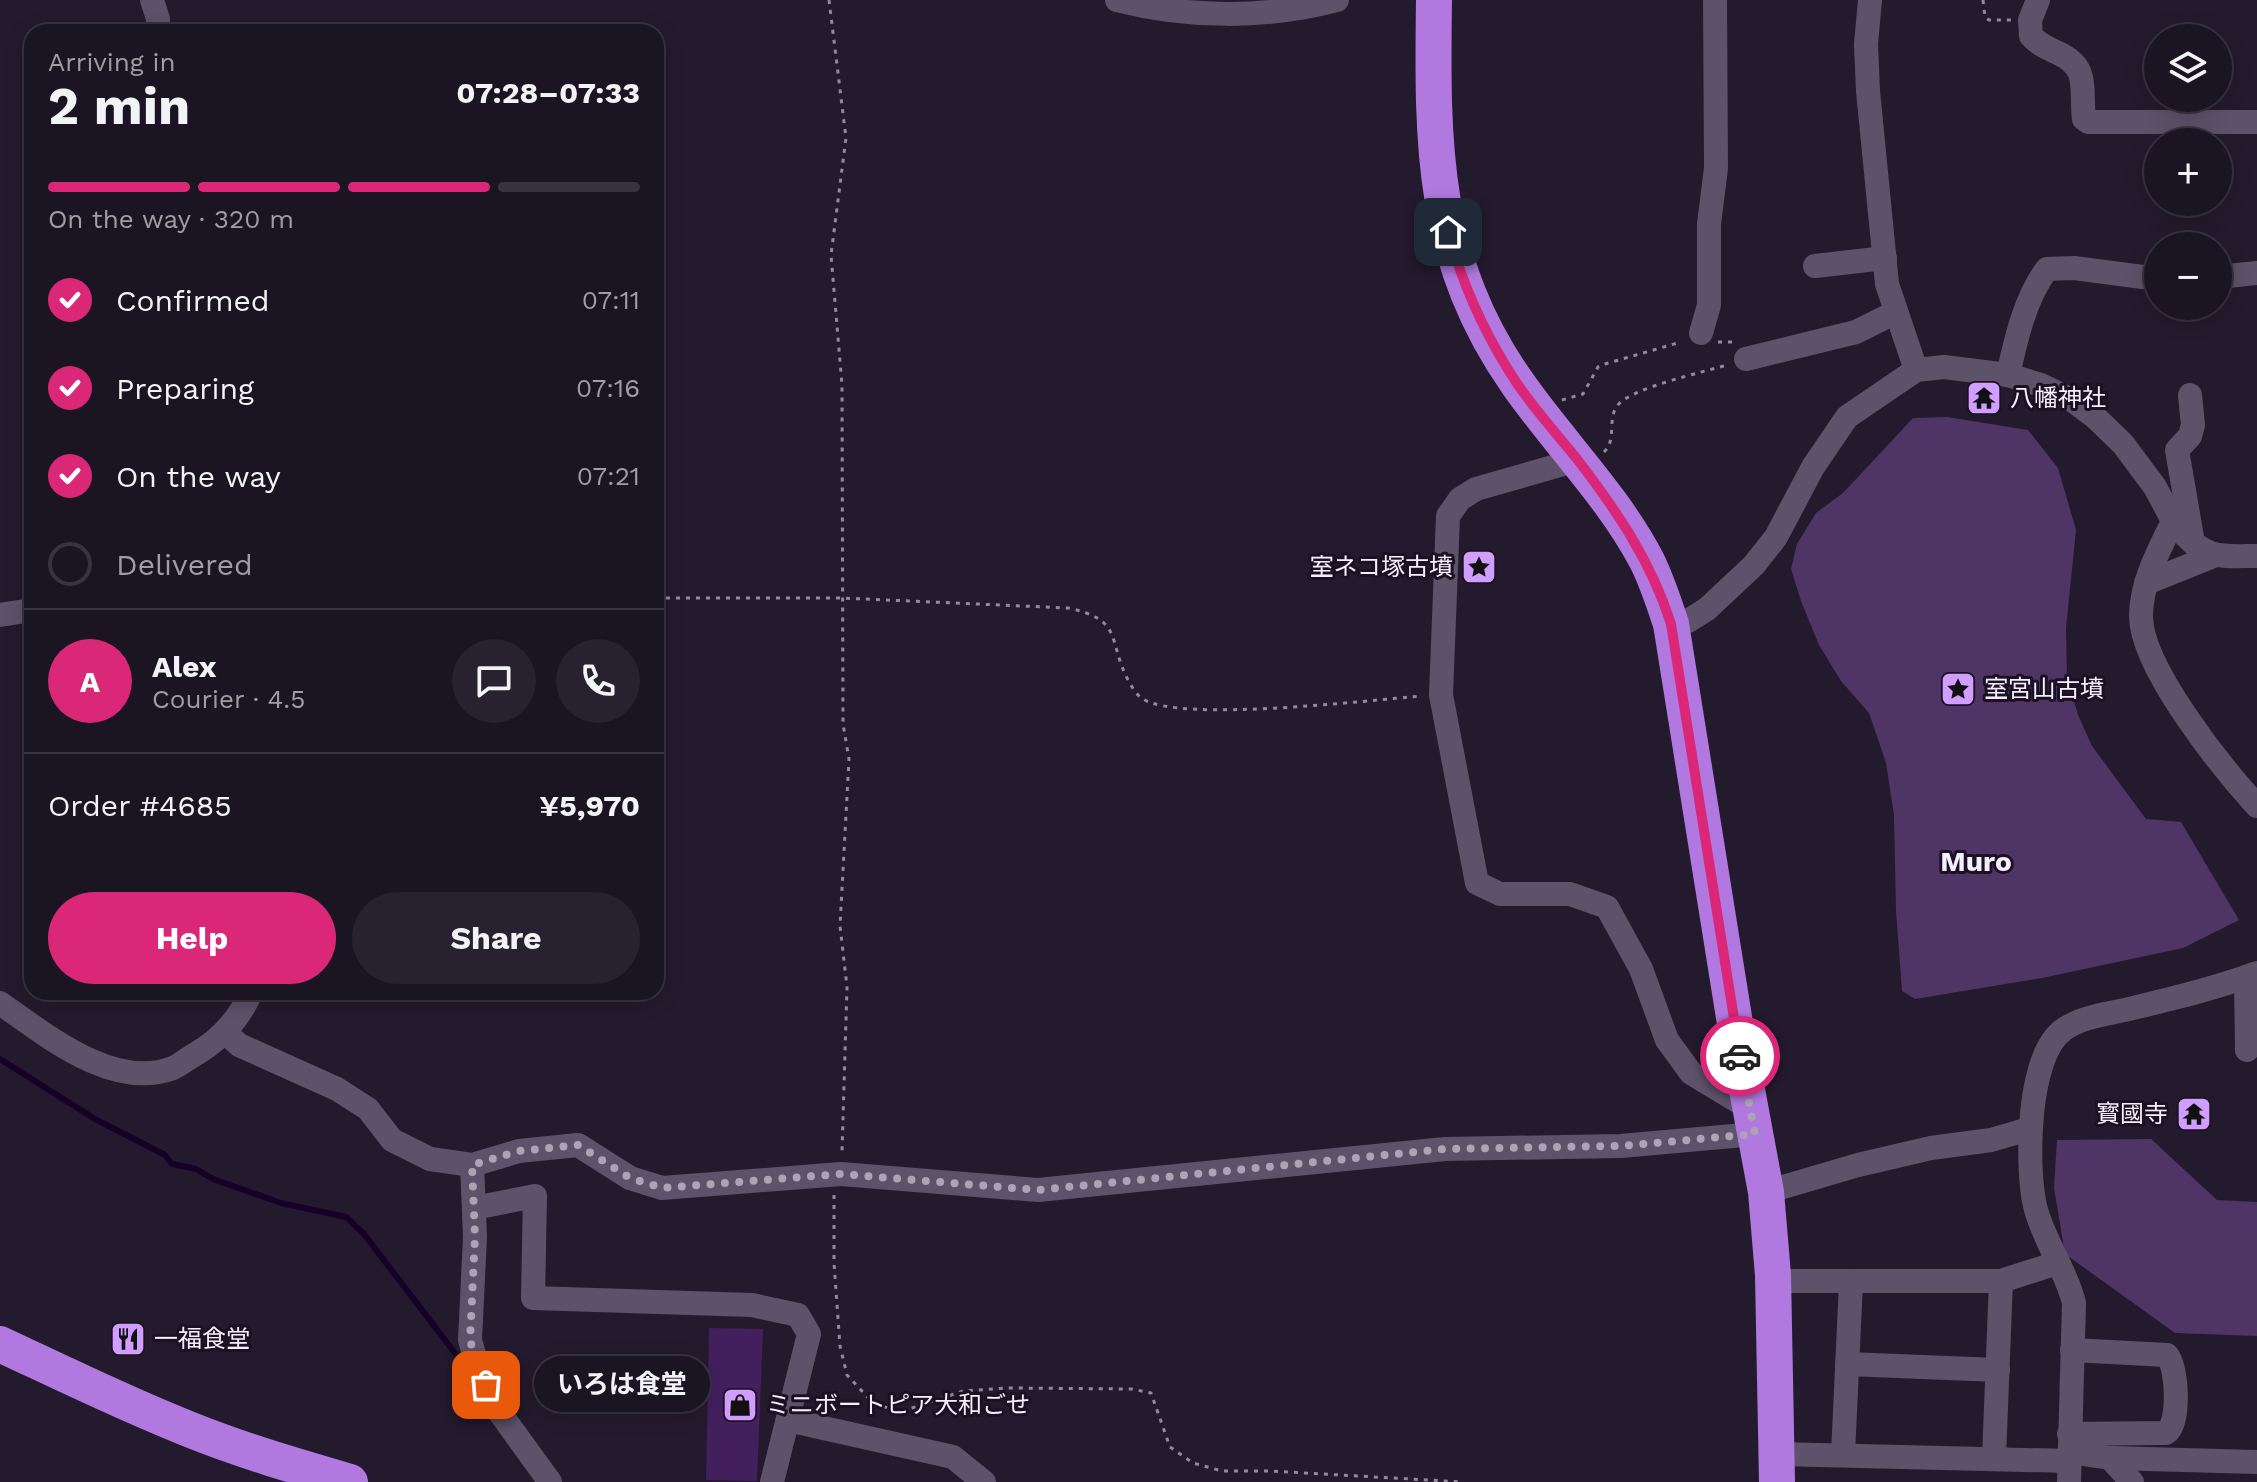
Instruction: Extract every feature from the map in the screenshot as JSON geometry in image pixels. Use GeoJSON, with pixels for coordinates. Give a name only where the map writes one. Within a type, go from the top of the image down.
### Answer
{"type":"FeatureCollection","features":[{"type":"Feature","properties":{"kind":"highway"},"geometry":{"type":"LineString","coordinates":[[1434,0],[1435,142],[1439,190],[1459,273],[1471,302],[1518,384],[1624,522],[1647,562],[1671,624],[1766,1192],[1773,1281],[1777,1468]]}},
{"type":"Feature","properties":{"kind":"highway"},"geometry":{"type":"LineString","coordinates":[[0,1344],[187,1429],[277,1461],[350,1482]]}},
{"type":"Feature","properties":{"kind":"street"},"geometry":{"type":"LineString","coordinates":[[152,0],[158,24]]}},
{"type":"Feature","properties":{"kind":"street"},"geometry":{"type":"LineString","coordinates":[[1117,0],[1224,16],[1337,0]]}},
{"type":"Feature","properties":{"kind":"street"},"geometry":{"type":"LineString","coordinates":[[1701,333],[1709,305],[1709,224],[1716,168],[1715,0]]}},
{"type":"Feature","properties":{"kind":"street"},"geometry":{"type":"LineString","coordinates":[[1870,0],[1866,44],[1868,91],[1887,284],[1916,370]]}},
{"type":"Feature","properties":{"kind":"street"},"geometry":{"type":"LineString","coordinates":[[2034,10],[2031,36],[2037,43],[2075,63],[2081,73],[2084,119],[2088,122],[2257,122]]}},
{"type":"Feature","properties":{"kind":"street"},"geometry":{"type":"LineString","coordinates":[[1815,266],[1885,258]]}},
{"type":"Feature","properties":{"kind":"street"},"geometry":{"type":"LineString","coordinates":[[2008,375],[2024,315],[2039,279],[2047,269],[2074,268],[2144,277]]}},
{"type":"Feature","properties":{"kind":"street"},"geometry":{"type":"LineString","coordinates":[[2232,276],[2257,273]]}},
{"type":"Feature","properties":{"kind":"street"},"geometry":{"type":"LineString","coordinates":[[1746,359],[1856,332],[1896,312]]}},
{"type":"Feature","properties":{"kind":"street"},"geometry":{"type":"LineString","coordinates":[[1671,624],[1688,621],[1707,609],[1754,565],[1776,537],[1813,467],[1847,417],[1916,370],[1944,367],[2008,375],[2041,385],[2072,400],[2123,444],[2155,487],[2173,521],[2203,550]]}},
{"type":"Feature","properties":{"kind":"street"},"geometry":{"type":"LineString","coordinates":[[2190,395],[2193,425],[2190,436],[2177,450],[2203,550]]}},
{"type":"Feature","properties":{"kind":"street"},"geometry":{"type":"LineString","coordinates":[[1580,463],[1476,489],[1460,499],[1448,516],[1441,695],[1477,883],[1500,894],[1570,894],[1607,907],[1641,969],[1667,1040],[1691,1073],[1752,1121]]}},
{"type":"Feature","properties":{"kind":"street"},"geometry":{"type":"LineString","coordinates":[[2173,521],[2146,583],[2140,615],[2143,635],[2174,697],[2196,730],[2257,806]]}},
{"type":"Feature","properties":{"kind":"street"},"geometry":{"type":"LineString","coordinates":[[2146,583],[2203,550],[2257,556]]}},
{"type":"Feature","properties":{"kind":"street"},"geometry":{"type":"LineString","coordinates":[[0,615],[24,611]]}},
{"type":"Feature","properties":{"kind":"street"},"geometry":{"type":"LineString","coordinates":[[2069,1457],[2074,1303],[2070,1285],[2057,1263],[2035,1206],[2029,1129],[2048,1048],[2060,1031],[2078,1021],[2252,975],[2247,1050]]}},
{"type":"Feature","properties":{"kind":"street"},"geometry":{"type":"LineString","coordinates":[[0,1003],[71,1052],[106,1066],[143,1073],[172,1068],[202,1051],[225,1032],[247,1000]]}},
{"type":"Feature","properties":{"kind":"street"},"geometry":{"type":"LineString","coordinates":[[225,1032],[239,1045],[337,1089],[368,1109],[392,1140],[430,1159],[472,1165],[519,1151],[578,1145],[630,1178],[662,1188],[841,1174],[1038,1190],[1445,1149],[1621,1146],[1752,1121]]}},
{"type":"Feature","properties":{"kind":"street"},"geometry":{"type":"LineString","coordinates":[[1766,1192],[1931,1148],[1991,1140],[2029,1129]]}},
{"type":"Feature","properties":{"kind":"street"},"geometry":{"type":"LineString","coordinates":[[472,1165],[474,1208],[470,1340],[495,1406],[550,1482]]}},
{"type":"Feature","properties":{"kind":"street"},"geometry":{"type":"LineString","coordinates":[[474,1208],[535,1196],[533,1298],[752,1305],[798,1315],[809,1334],[772,1482]]}},
{"type":"Feature","properties":{"kind":"street"},"geometry":{"type":"LineString","coordinates":[[1773,1281],[2001,1281],[2057,1263]]}},
{"type":"Feature","properties":{"kind":"street"},"geometry":{"type":"LineString","coordinates":[[1994,1458],[2001,1281]]}},
{"type":"Feature","properties":{"kind":"street"},"geometry":{"type":"LineString","coordinates":[[1843,1454],[1851,1282]]}},
{"type":"Feature","properties":{"kind":"street"},"geometry":{"type":"LineString","coordinates":[[2069,1457],[2166,1433],[2175,1421],[2175,1369],[2167,1355],[2072,1350]]}},
{"type":"Feature","properties":{"kind":"street"},"geometry":{"type":"LineString","coordinates":[[1847,1364],[1998,1370]]}},
{"type":"Feature","properties":{"kind":"street"},"geometry":{"type":"LineString","coordinates":[[788,1420],[953,1457],[984,1482]]}},
{"type":"Feature","properties":{"kind":"street"},"geometry":{"type":"LineString","coordinates":[[1777,1468],[1843,1454],[2257,1462]]}},
{"type":"Feature","properties":{"kind":"street"},"geometry":{"type":"LineString","coordinates":[[2110,1458],[2132,1482]]}},
{"type":"Feature","properties":{"kind":"path"},"geometry":{"type":"LineString","coordinates":[[829,0],[846,138],[831,255],[842,385],[843,724],[849,759],[840,926],[847,987],[841,1174],[832,1200],[840,1346],[847,1375],[873,1403],[900,1412],[963,1391],[1008,1388],[1132,1389],[1151,1393],[1170,1447],[1193,1463],[1222,1471],[1463,1482]]}},
{"type":"Feature","properties":{"kind":"path"},"geometry":{"type":"LineString","coordinates":[[1983,0],[1985,17],[1989,20],[2034,10]]}},
{"type":"Feature","properties":{"kind":"path"},"geometry":{"type":"LineString","coordinates":[[1534,405],[1583,394],[1598,367],[1701,333]]}},
{"type":"Feature","properties":{"kind":"path"},"geometry":{"type":"LineString","coordinates":[[1580,463],[1609,447],[1614,412],[1619,402],[1652,387],[1746,359]]}},
{"type":"Feature","properties":{"kind":"path"},"geometry":{"type":"LineString","coordinates":[[664,598],[841,598],[1068,608],[1089,612],[1106,623],[1117,643],[1122,668],[1141,699],[1164,708],[1255,708],[1441,695]]}},
{"type":"Feature","properties":{"kind":"shaded area"},"geometry":{"type":"Polygon","coordinates":[[[1947,417],[2028,430],[2058,468],[2076,530],[2066,628],[2067,677],[2078,715],[2092,746],[2146,819],[2181,822],[2239,920],[2183,948],[2042,978],[1915,999],[1902,991],[1894,815],[1886,763],[1869,713],[1841,681],[1819,645],[1791,569],[1797,544],[1816,513],[1843,493],[1913,418],[1947,417]]]}},
{"type":"Feature","properties":{"kind":"shaded area"},"geometry":{"type":"Polygon","coordinates":[[[2151,1139],[2217,1200],[2257,1202],[2257,1336],[2175,1333],[2065,1254],[2054,1188],[2057,1140],[2151,1139]]]}},
{"type":"Feature","properties":{"kind":"building"},"geometry":{"type":"Polygon","coordinates":[[[709,1328],[763,1329],[757,1481],[706,1480],[709,1328]]]}},
{"type":"Feature","properties":{"kind":"waterway"},"geometry":{"type":"LineString","coordinates":[[0,1059],[95,1119],[165,1155],[172,1164],[196,1169],[213,1179],[281,1203],[346,1217],[364,1234],[467,1369]]}},
{"type":"Feature","properties":{"kind":"way so far"},"geometry":{"type":"LineString","coordinates":[[486,1385],[470,1340],[475,1237],[472,1165],[519,1151],[578,1145],[630,1178],[662,1188],[841,1174],[1038,1190],[1445,1149],[1621,1146],[1755,1134],[1740,1056]]}},
{"type":"Feature","properties":{"kind":"place","name":"八幡神社"},"geometry":{"type":"Point","coordinates":[1984,398]}},
{"type":"Feature","properties":{"kind":"place","name":"室ネコ塚古墳"},"geometry":{"type":"Point","coordinates":[1479,567]}},
{"type":"Feature","properties":{"kind":"place","name":"室宮山古墳"},"geometry":{"type":"Point","coordinates":[1958,689]}},
{"type":"Feature","properties":{"kind":"place","name":"寳國寺"},"geometry":{"type":"Point","coordinates":[2194,1114]}},
{"type":"Feature","properties":{"kind":"place","name":"一福食堂"},"geometry":{"type":"Point","coordinates":[128,1339]}},
{"type":"Feature","properties":{"kind":"place","name":"いろは食堂"},"geometry":{"type":"Point","coordinates":[486,1385]}},
{"type":"Feature","properties":{"kind":"place","name":"ミニボートピア大和ごせ"},"geometry":{"type":"Point","coordinates":[740,1405]}},
{"type":"Feature","properties":{"kind":"district","name":"Muro"},"geometry":{"type":"Point","coordinates":[1976,861]}},
{"type":"Feature","properties":{"kind":"route"},"geometry":{"type":"LineString","coordinates":[[1448,232],[1459,273],[1493,343],[1518,384],[1624,522],[1661,594],[1671,624],[1740,1056]]}}]}
